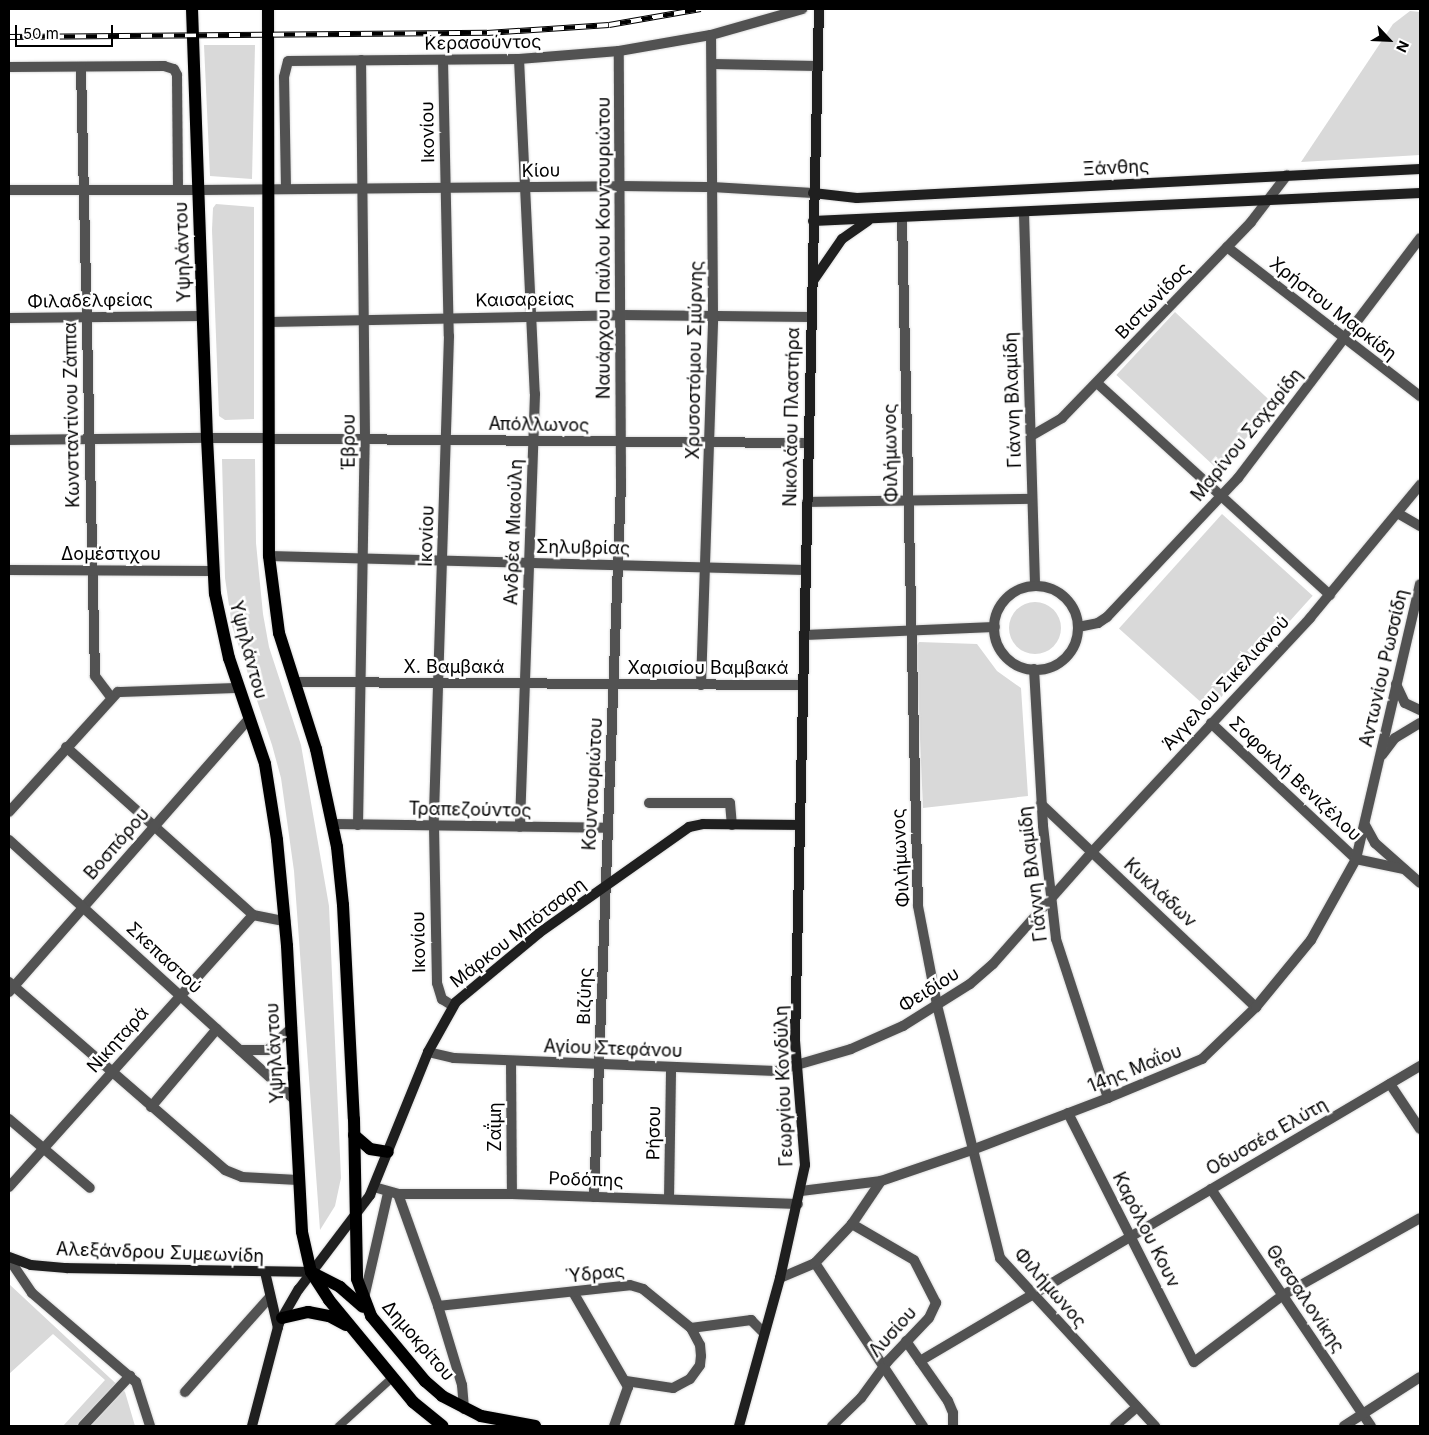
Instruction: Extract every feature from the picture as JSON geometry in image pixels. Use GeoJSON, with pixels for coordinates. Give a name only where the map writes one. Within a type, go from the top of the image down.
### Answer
{"type":"FeatureCollection","features":[{"type":"Feature","properties":{"kind":"main road","name":"Υψηλάντου"},"geometry":{"type":"LineString","coordinates":[[192,9],[202,316],[214,571],[221,629],[238,688],[250,718],[271,795],[285,921],[302,1232],[311,1272]]}},
{"type":"Feature","properties":{"kind":"main road","name":"Υψηλάντου"},"geometry":{"type":"LineString","coordinates":[[268,9],[269,556],[276,619],[316,749],[333,824],[343,905],[356,1216]]}},
{"type":"Feature","properties":{"kind":"main road","name":"Νικολάου Πλαστήρα"},"geometry":{"type":"LineString","coordinates":[[800,825],[813,193],[819,9]]}},
{"type":"Feature","properties":{"kind":"main road","name":"Ξάνθης"},"geometry":{"type":"LineString","coordinates":[[813,193],[857,198],[1420,169]]}},
{"type":"Feature","properties":{"kind":"main road"},"geometry":{"type":"LineString","coordinates":[[813,221],[902,219],[1420,193]]}},
{"type":"Feature","properties":{"kind":"main road"},"geometry":{"type":"LineString","coordinates":[[812,284],[842,239],[870,220]]}},
{"type":"Feature","properties":{"kind":"main road","name":"Μάρκου Μπότσαρη"},"geometry":{"type":"LineString","coordinates":[[280,1323],[311,1272],[356,1216],[374,1187],[428,1052],[453,1006],[539,933],[689,827],[800,825]]}},
{"type":"Feature","properties":{"kind":"main road","name":"Γεωργίου Κονδύλη"},"geometry":{"type":"LineString","coordinates":[[739,1426],[780,1278],[801,1191],[805,1139],[796,1067],[800,825]]}},
{"type":"Feature","properties":{"kind":"main road"},"geometry":{"type":"LineString","coordinates":[[354,1135],[370,1150],[388,1152]]}},
{"type":"Feature","properties":{"kind":"main road","name":"Δημοκρίτου"},"geometry":{"type":"LineString","coordinates":[[356,1216],[357,1279],[363,1301],[371,1316],[425,1381],[464,1409],[481,1416],[535,1426]]}},
{"type":"Feature","properties":{"kind":"main road","name":"Αλεξάνδρου Συμεωνίδη"},"geometry":{"type":"LineString","coordinates":[[9,1258],[31,1265],[66,1268],[311,1272]]}},
{"type":"Feature","properties":{"kind":"main road"},"geometry":{"type":"LineString","coordinates":[[252,1426],[280,1323],[270,1297],[265,1272]]}},
{"type":"Feature","properties":{"kind":"main road"},"geometry":{"type":"LineString","coordinates":[[311,1272],[349,1293],[371,1316]]}},
{"type":"Feature","properties":{"kind":"main road"},"geometry":{"type":"LineString","coordinates":[[311,1272],[350,1327],[392,1378],[416,1406],[443,1426]]}},
{"type":"Feature","properties":{"kind":"main road"},"geometry":{"type":"LineString","coordinates":[[280,1323],[299,1312],[318,1313],[350,1327]]}},
{"type":"Feature","properties":{"kind":"street","name":"Κερασούντος"},"geometry":{"type":"LineString","coordinates":[[286,189],[285,67],[291,60],[519,59],[619,52],[712,36],[802,9]]}},
{"type":"Feature","properties":{"kind":"street","name":"Χρυσοστόμου Σμύρνης"},"geometry":{"type":"LineString","coordinates":[[702,684],[711,442],[713,316],[712,36]]}},
{"type":"Feature","properties":{"kind":"street","name":"Ναυάρχου Παύλου Κουντουριώτου"},"geometry":{"type":"LineString","coordinates":[[614,684],[619,565],[621,442],[619,52]]}},
{"type":"Feature","properties":{"kind":"street","name":"Ανδρέα Μιαούλη"},"geometry":{"type":"LineString","coordinates":[[519,59],[527,188],[534,441],[520,827]]}},
{"type":"Feature","properties":{"kind":"street","name":"Έβρου"},"geometry":{"type":"LineString","coordinates":[[358,825],[366,439],[361,60]]}},
{"type":"Feature","properties":{"kind":"street","name":"Ικονίου"},"geometry":{"type":"LineString","coordinates":[[443,60],[449,318],[447,440],[437,683],[434,826],[437,983],[442,999],[453,1006]]}},
{"type":"Feature","properties":{"kind":"street"},"geometry":{"type":"LineString","coordinates":[[712,64],[817,66]]}},
{"type":"Feature","properties":{"kind":"street"},"geometry":{"type":"LineString","coordinates":[[9,67],[172,67],[178,75],[178,190]]}},
{"type":"Feature","properties":{"kind":"street","name":"Κωνσταντίνου Ζάππα"},"geometry":{"type":"LineString","coordinates":[[81,67],[91,570],[95,676],[111,697]]}},
{"type":"Feature","properties":{"kind":"street","name":"Βιστωνίδος"},"geometry":{"type":"LineString","coordinates":[[1031,436],[1058,422],[1227,247],[1269,201],[1287,175]]}},
{"type":"Feature","properties":{"kind":"street","name":"Κίου"},"geometry":{"type":"LineString","coordinates":[[9,190],[446,189],[619,186],[712,187],[813,193]]}},
{"type":"Feature","properties":{"kind":"street","name":"Γιάννη Βλαμίδη"},"geometry":{"type":"LineString","coordinates":[[1024,213],[1035,586]]}},
{"type":"Feature","properties":{"kind":"street","name":"Φιλήμωνος"},"geometry":{"type":"LineString","coordinates":[[902,219],[910,631],[918,906],[937,1005],[1000,1258],[1031,1295],[1155,1426]]}},
{"type":"Feature","properties":{"kind":"street","name":"Μαρίνου Σαχαρίδη"},"geometry":{"type":"LineString","coordinates":[[1078,627],[1098,623],[1107,617],[1221,496],[1420,238]]}},
{"type":"Feature","properties":{"kind":"street","name":"Χρήστου Μαρκίδη"},"geometry":{"type":"LineString","coordinates":[[1227,247],[1420,396]]}},
{"type":"Feature","properties":{"kind":"street","name":"Καισαρείας"},"geometry":{"type":"LineString","coordinates":[[269,322],[621,315],[811,317]]}},
{"type":"Feature","properties":{"kind":"street","name":"Φιλαδελφείας"},"geometry":{"type":"LineString","coordinates":[[9,318],[202,316]]}},
{"type":"Feature","properties":{"kind":"street"},"geometry":{"type":"LineString","coordinates":[[1096,383],[1330,595]]}},
{"type":"Feature","properties":{"kind":"street","name":"Απόλλωνος"},"geometry":{"type":"LineString","coordinates":[[9,440],[270,438],[808,443]]}},
{"type":"Feature","properties":{"kind":"street","name":"Άγγελου Σικελιανού"},"geometry":{"type":"LineString","coordinates":[[1050,898],[1330,595],[1420,485]]}},
{"type":"Feature","properties":{"kind":"street"},"geometry":{"type":"LineString","coordinates":[[807,502],[1032,499]]}},
{"type":"Feature","properties":{"kind":"street"},"geometry":{"type":"LineString","coordinates":[[1398,514],[1420,526]]}},
{"type":"Feature","properties":{"kind":"street","name":"Σηλυβρίας"},"geometry":{"type":"LineString","coordinates":[[269,556],[805,570]]}},
{"type":"Feature","properties":{"kind":"street","name":"Δομέστιχου"},"geometry":{"type":"LineString","coordinates":[[9,570],[214,571]]}},
{"type":"Feature","properties":{"kind":"street","name":"Αντωνίου Ρωσσίδη"},"geometry":{"type":"LineString","coordinates":[[1378,760],[1420,584]]}},
{"type":"Feature","properties":{"kind":"street"},"geometry":{"type":"LineString","coordinates":[[1035,586],[1051,589],[1065,597],[1074,611],[1078,627],[1073,648],[1064,659],[1051,667],[1034,669],[1018,666],[1003,654],[995,628],[998,612],[1006,599],[1019,590],[1035,586]]}},
{"type":"Feature","properties":{"kind":"street"},"geometry":{"type":"LineString","coordinates":[[804,636],[995,628]]}},
{"type":"Feature","properties":{"kind":"street","name":"Γιάννη Βλαμίδη"},"geometry":{"type":"LineString","coordinates":[[1034,669],[1041,804],[1050,898],[1058,948],[1108,1098]]}},
{"type":"Feature","properties":{"kind":"street","name":"Χ. Βαμβακά"},"geometry":{"type":"LineString","coordinates":[[294,682],[614,684]]}},
{"type":"Feature","properties":{"kind":"street","name":"Χαρισίου Βαμβακά"},"geometry":{"type":"LineString","coordinates":[[614,684],[803,685]]}},
{"type":"Feature","properties":{"kind":"street","name":"Κουντουριώτου"},"geometry":{"type":"LineString","coordinates":[[605,886],[614,684]]}},
{"type":"Feature","properties":{"kind":"street"},"geometry":{"type":"LineString","coordinates":[[1396,684],[1405,702],[1420,710]]}},
{"type":"Feature","properties":{"kind":"street"},"geometry":{"type":"LineString","coordinates":[[9,812],[111,697],[120,691],[238,688]]}},
{"type":"Feature","properties":{"kind":"street","name":"Βοσπόρου"},"geometry":{"type":"LineString","coordinates":[[10,987],[84,907],[250,718]]}},
{"type":"Feature","properties":{"kind":"street","name":"Σοφοκλή Βενιζέλου"},"geometry":{"type":"LineString","coordinates":[[1211,723],[1356,859]]}},
{"type":"Feature","properties":{"kind":"street"},"geometry":{"type":"LineString","coordinates":[[1378,760],[1395,738],[1420,724]]}},
{"type":"Feature","properties":{"kind":"street"},"geometry":{"type":"LineString","coordinates":[[66,747],[253,915],[285,921]]}},
{"type":"Feature","properties":{"kind":"street","name":"14ης Μαΐου"},"geometry":{"type":"LineString","coordinates":[[801,1191],[881,1181],[972,1150],[1108,1098],[1202,1059],[1256,1007],[1311,940],[1356,859],[1378,760]]}},
{"type":"Feature","properties":{"kind":"street"},"geometry":{"type":"LineString","coordinates":[[649,803],[730,803],[732,825]]}},
{"type":"Feature","properties":{"kind":"street","name":"Κυκλάδων"},"geometry":{"type":"LineString","coordinates":[[1041,804],[1256,1007]]}},
{"type":"Feature","properties":{"kind":"street"},"geometry":{"type":"LineString","coordinates":[[1365,822],[1367,833],[1375,843],[1420,883]]}},
{"type":"Feature","properties":{"kind":"street","name":"Τραπεζούντος"},"geometry":{"type":"LineString","coordinates":[[333,824],[607,828]]}},
{"type":"Feature","properties":{"kind":"street","name":"Σκεπαστού"},"geometry":{"type":"LineString","coordinates":[[9,840],[296,1102]]}},
{"type":"Feature","properties":{"kind":"street"},"geometry":{"type":"LineString","coordinates":[[1356,859],[1405,869]]}},
{"type":"Feature","properties":{"kind":"street","name":"Βιζύης"},"geometry":{"type":"LineString","coordinates":[[594,1197],[605,886]]}},
{"type":"Feature","properties":{"kind":"street","name":"Φειδίου"},"geometry":{"type":"LineString","coordinates":[[796,1067],[886,1035],[937,1005],[983,974],[1050,898]]}},
{"type":"Feature","properties":{"kind":"street","name":"Νικηταρά"},"geometry":{"type":"LineString","coordinates":[[9,1187],[253,915]]}},
{"type":"Feature","properties":{"kind":"street"},"geometry":{"type":"LineString","coordinates":[[10,987],[233,1174],[298,1180]]}},
{"type":"Feature","properties":{"kind":"street"},"geometry":{"type":"LineString","coordinates":[[240,1050],[268,1050],[292,1028]]}},
{"type":"Feature","properties":{"kind":"street"},"geometry":{"type":"LineString","coordinates":[[151,1107],[217,1029]]}},
{"type":"Feature","properties":{"kind":"street","name":"Αγίου Στεφάνου"},"geometry":{"type":"LineString","coordinates":[[428,1052],[454,1058],[671,1068],[771,1072],[796,1067]]}},
{"type":"Feature","properties":{"kind":"street","name":"Ζαΐμη"},"geometry":{"type":"LineString","coordinates":[[511,1061],[512,1194]]}},
{"type":"Feature","properties":{"kind":"street","name":"Οδυσσέα Ελύτη"},"geometry":{"type":"LineString","coordinates":[[920,1361],[1420,1066]]}},
{"type":"Feature","properties":{"kind":"street","name":"Ρήσου"},"geometry":{"type":"LineString","coordinates":[[669,1199],[671,1068]]}},
{"type":"Feature","properties":{"kind":"street"},"geometry":{"type":"LineString","coordinates":[[1390,1084],[1420,1129]]}},
{"type":"Feature","properties":{"kind":"street","name":"Καρόλου Κουν"},"geometry":{"type":"LineString","coordinates":[[1068,1113],[1194,1362],[1283,1295]]}},
{"type":"Feature","properties":{"kind":"street"},"geometry":{"type":"LineString","coordinates":[[9,1119],[90,1188]]}},
{"type":"Feature","properties":{"kind":"street"},"geometry":{"type":"LineString","coordinates":[[780,1278],[815,1263],[852,1224],[881,1181]]}},
{"type":"Feature","properties":{"kind":"street","name":"Ροδόπης"},"geometry":{"type":"LineString","coordinates":[[374,1187],[393,1193],[512,1194],[798,1204]]}},
{"type":"Feature","properties":{"kind":"street","name":"Θεσσαλονίκης"},"geometry":{"type":"LineString","coordinates":[[1211,1189],[1371,1426]]}},
{"type":"Feature","properties":{"kind":"street"},"geometry":{"type":"LineString","coordinates":[[393,1193],[438,1306],[462,1385],[464,1409]]}},
{"type":"Feature","properties":{"kind":"street","name":"Δημοκρίτου"},"geometry":{"type":"LineString","coordinates":[[363,1301],[393,1193]]}},
{"type":"Feature","properties":{"kind":"street"},"geometry":{"type":"LineString","coordinates":[[1283,1295],[1420,1218]]}},
{"type":"Feature","properties":{"kind":"street","name":"Λυσίου"},"geometry":{"type":"LineString","coordinates":[[832,1426],[861,1398],[882,1368],[934,1309],[934,1296],[914,1260],[906,1253],[852,1224]]}},
{"type":"Feature","properties":{"kind":"street"},"geometry":{"type":"LineString","coordinates":[[9,1258],[28,1289],[130,1376],[140,1389],[150,1426]]}},
{"type":"Feature","properties":{"kind":"street"},"geometry":{"type":"LineString","coordinates":[[815,1263],[882,1368],[923,1426]]}},
{"type":"Feature","properties":{"kind":"street","name":"Ύδρας"},"geometry":{"type":"LineString","coordinates":[[438,1306],[630,1286],[639,1287],[691,1328]]}},
{"type":"Feature","properties":{"kind":"street"},"geometry":{"type":"LineString","coordinates":[[573,1292],[628,1387],[614,1426]]}},
{"type":"Feature","properties":{"kind":"street"},"geometry":{"type":"LineString","coordinates":[[185,1392],[270,1297]]}},
{"type":"Feature","properties":{"kind":"street"},"geometry":{"type":"LineString","coordinates":[[626,1381],[673,1388],[690,1379],[700,1365],[701,1356],[700,1344],[691,1328],[751,1320],[758,1324],[764,1334]]}},
{"type":"Feature","properties":{"kind":"street"},"geometry":{"type":"LineString","coordinates":[[906,1341],[952,1408],[953,1426]]}},
{"type":"Feature","properties":{"kind":"street"},"geometry":{"type":"LineString","coordinates":[[83,1426],[130,1376]]}},
{"type":"Feature","properties":{"kind":"street"},"geometry":{"type":"LineString","coordinates":[[1344,1426],[1420,1377]]}},
{"type":"Feature","properties":{"kind":"street"},"geometry":{"type":"LineString","coordinates":[[339,1426],[392,1378]]}},
{"type":"Feature","properties":{"kind":"street"},"geometry":{"type":"LineString","coordinates":[[1115,1426],[1137,1407]]}},
{"type":"Feature","properties":{"kind":"shaded area"},"geometry":{"type":"Polygon","coordinates":[[[1410,11],[1420,12],[1420,155],[1301,162],[1393,24],[1410,11]]]}},
{"type":"Feature","properties":{"kind":"shaded area"},"geometry":{"type":"Polygon","coordinates":[[[204,45],[255,45],[252,179],[210,176],[204,45]]]}},
{"type":"Feature","properties":{"kind":"shaded area"},"geometry":{"type":"Polygon","coordinates":[[[216,204],[254,207],[254,419],[225,420],[219,416],[212,230],[213,208],[216,204]]]}},
{"type":"Feature","properties":{"kind":"shaded area"},"geometry":{"type":"Polygon","coordinates":[[[1175,312],[1276,406],[1217,469],[1116,375],[1175,312]]]}},
{"type":"Feature","properties":{"kind":"shaded area"},"geometry":{"type":"Polygon","coordinates":[[[222,459],[255,459],[256,543],[263,614],[269,647],[301,745],[329,906],[341,1178],[335,1206],[320,1230],[294,871],[281,778],[272,745],[232,626],[225,578],[222,459]]]}},
{"type":"Feature","properties":{"kind":"shaded area"},"geometry":{"type":"Polygon","coordinates":[[[1222,514],[1313,596],[1210,710],[1119,628],[1222,514]]]}},
{"type":"Feature","properties":{"kind":"shaded area"},"geometry":{"type":"Polygon","coordinates":[[[1030,602],[1040,602],[1054,609],[1061,623],[1061,633],[1054,647],[1040,654],[1030,654],[1020,650],[1013,643],[1009,633],[1009,623],[1013,613],[1020,606],[1030,602]]]}},
{"type":"Feature","properties":{"kind":"shaded area"},"geometry":{"type":"Polygon","coordinates":[[[919,642],[977,644],[997,671],[1021,688],[1028,796],[923,808],[916,647],[919,642]]]}},
{"type":"Feature","properties":{"kind":"shaded area"},"geometry":{"type":"Polygon","coordinates":[[[9,1284],[125,1392],[135,1426],[63,1426],[105,1380],[53,1334],[9,1374],[9,1284]]]}},
{"type":"Feature","properties":{"kind":"railway"},"geometry":{"type":"LineString","coordinates":[[9,37],[487,33],[609,25],[701,9]]}}]}
